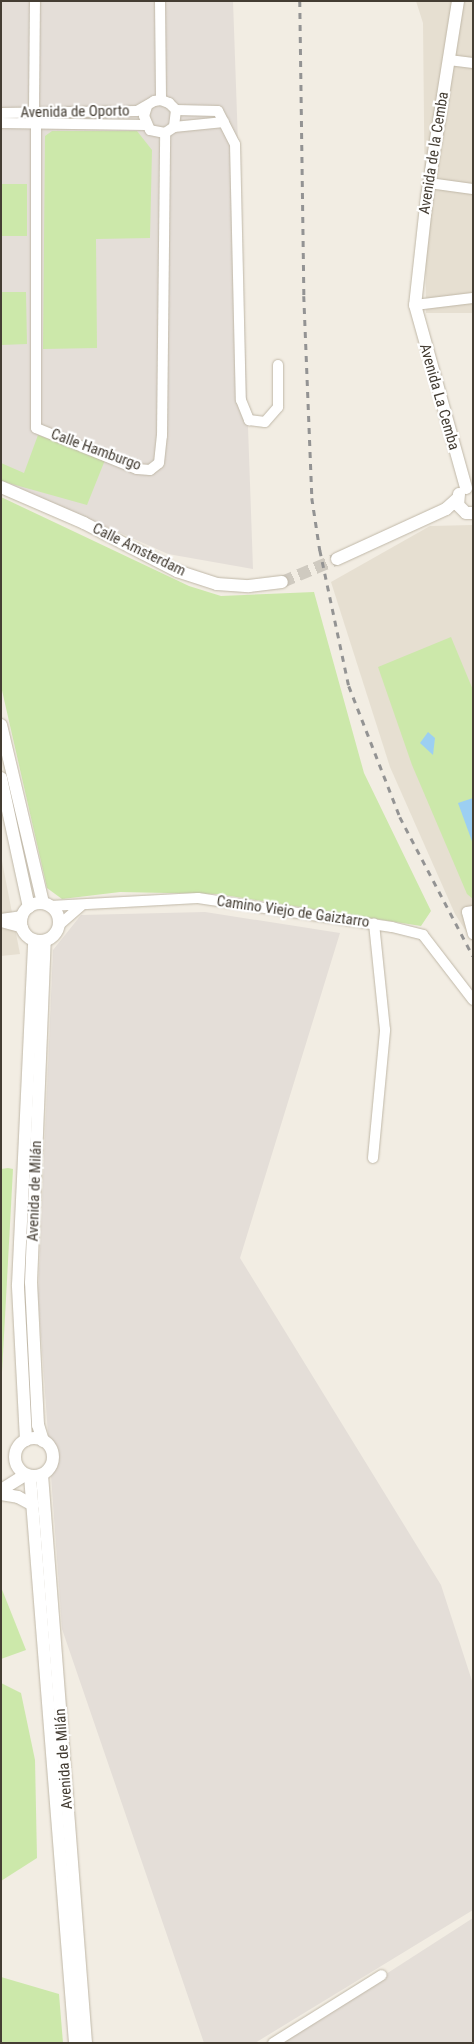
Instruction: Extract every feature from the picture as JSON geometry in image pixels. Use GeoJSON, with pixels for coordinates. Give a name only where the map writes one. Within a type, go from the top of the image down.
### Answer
{"type":"FeatureCollection","features":[{"type":"Feature","properties":{"kind":"street"},"geometry":{"type":"LineString","coordinates":[[34,111],[35,1]]}},
{"type":"Feature","properties":{"kind":"street"},"geometry":{"type":"LineString","coordinates":[[160,1],[161,100]]}},
{"type":"Feature","properties":{"kind":"street","name":"Avenida de la Cemba"},"geometry":{"type":"LineString","coordinates":[[415,305],[429,183],[458,1]]}},
{"type":"Feature","properties":{"kind":"street"},"geometry":{"type":"LineString","coordinates":[[449,60],[473,63]]}},
{"type":"Feature","properties":{"kind":"street"},"geometry":{"type":"LineString","coordinates":[[224,122],[174,127],[164,133],[156,133],[146,125],[144,116],[147,106],[161,100],[169,103],[176,110],[218,111],[224,122],[232,137],[236,155],[241,400],[249,420],[265,422],[278,406],[278,365]]}},
{"type":"Feature","properties":{"kind":"street","name":"Avenida de Oporto"},"geometry":{"type":"LineString","coordinates":[[1,113],[34,111],[137,111],[147,106]]}},
{"type":"Feature","properties":{"kind":"street"},"geometry":{"type":"LineString","coordinates":[[174,127],[176,110]]}},
{"type":"Feature","properties":{"kind":"street","name":"Avenida de Oporto"},"geometry":{"type":"LineString","coordinates":[[1,123],[146,125]]}},
{"type":"Feature","properties":{"kind":"street","name":"Calle Hamburgo"},"geometry":{"type":"LineString","coordinates":[[36,123],[36,428],[137,469],[150,470],[159,463],[162,436],[164,133]]}},
{"type":"Feature","properties":{"kind":"street"},"geometry":{"type":"LineString","coordinates":[[429,183],[473,189]]}},
{"type":"Feature","properties":{"kind":"street"},"geometry":{"type":"LineString","coordinates":[[415,305],[473,298]]}},
{"type":"Feature","properties":{"kind":"street","name":"Avenida La Cemba"},"geometry":{"type":"LineString","coordinates":[[415,305],[469,488]]}},
{"type":"Feature","properties":{"kind":"street","name":"Calle Amsterdam"},"geometry":{"type":"LineString","coordinates":[[1,487],[76,519],[177,571],[217,584],[249,586],[282,582]]}},
{"type":"Feature","properties":{"kind":"street"},"geometry":{"type":"LineString","coordinates":[[336,559],[446,509],[464,507],[469,488]]}},
{"type":"Feature","properties":{"kind":"street"},"geometry":{"type":"LineString","coordinates":[[1,725],[46,905],[58,914],[59,925],[56,933],[39,940],[25,917],[1,778]]}},
{"type":"Feature","properties":{"kind":"street","name":"Camino Viejo de Gaiztarro"},"geometry":{"type":"LineString","coordinates":[[46,905],[81,906],[198,898],[374,924],[423,935],[473,1000]]}},
{"type":"Feature","properties":{"kind":"street"},"geometry":{"type":"LineString","coordinates":[[1,920],[25,917],[46,905]]}},
{"type":"Feature","properties":{"kind":"street"},"geometry":{"type":"LineString","coordinates":[[59,925],[81,906]]}},
{"type":"Feature","properties":{"kind":"street"},"geometry":{"type":"LineString","coordinates":[[470,912],[473,934]]}},
{"type":"Feature","properties":{"kind":"street"},"geometry":{"type":"LineString","coordinates":[[373,1158],[385,1030],[374,924]]}},
{"type":"Feature","properties":{"kind":"street","name":"Avenida de Milán"},"geometry":{"type":"LineString","coordinates":[[26,1440],[18,1285],[39,940]]}},
{"type":"Feature","properties":{"kind":"street","name":"Avenida de Milán"},"geometry":{"type":"LineString","coordinates":[[28,1473],[52,1460],[52,1450],[43,1440],[38,1425],[31,1283],[39,940]]}},
{"type":"Feature","properties":{"kind":"street"},"geometry":{"type":"LineString","coordinates":[[2,1491],[28,1473],[17,1447],[26,1440],[43,1440]]}},
{"type":"Feature","properties":{"kind":"street","name":"Avenida de Milán"},"geometry":{"type":"LineString","coordinates":[[28,1473],[33,1505],[75,2043]]}},
{"type":"Feature","properties":{"kind":"street","name":"Avenida de Milán"},"geometry":{"type":"LineString","coordinates":[[28,1473],[86,2043]]}},
{"type":"Feature","properties":{"kind":"street"},"geometry":{"type":"LineString","coordinates":[[2,1491],[33,1505]]}},
{"type":"Feature","properties":{"kind":"street"},"geometry":{"type":"LineString","coordinates":[[273,2043],[382,1974]]}},
{"type":"Feature","properties":{"kind":"shaded area"},"geometry":{"type":"Polygon","coordinates":[[[1,1],[233,1],[253,569],[168,554],[1,480],[1,1]]]}},
{"type":"Feature","properties":{"kind":"shaded area"},"geometry":{"type":"Polygon","coordinates":[[[416,1],[473,1],[473,313],[426,313],[423,23],[416,1]]]}},
{"type":"Feature","properties":{"kind":"shaded area"},"geometry":{"type":"Polygon","coordinates":[[[473,525],[473,942],[455,914],[390,767],[331,582],[430,526],[473,525]]]}},
{"type":"Feature","properties":{"kind":"shaded area"},"geometry":{"type":"Polygon","coordinates":[[[1,856],[20,954],[1,956],[1,856]]]}},
{"type":"Feature","properties":{"kind":"shaded area"},"geometry":{"type":"Polygon","coordinates":[[[205,912],[340,933],[240,1258],[441,1585],[473,1684],[473,1910],[255,2043],[204,2043],[62,1629],[38,1295],[53,950],[81,915],[205,912]]]}},
{"type":"Feature","properties":{"kind":"shaded area"},"geometry":{"type":"Polygon","coordinates":[[[473,1918],[473,2043],[279,2043],[473,1918]]]}},
{"type":"Feature","properties":{"kind":"green space"},"geometry":{"type":"Polygon","coordinates":[[[52,131],[137,131],[152,150],[150,238],[96,239],[97,348],[43,349],[45,136],[52,131]]]}},
{"type":"Feature","properties":{"kind":"green space"},"geometry":{"type":"Polygon","coordinates":[[[1,184],[27,184],[27,236],[1,236],[1,184]]]}},
{"type":"Feature","properties":{"kind":"green space"},"geometry":{"type":"Polygon","coordinates":[[[1,292],[26,292],[27,344],[1,345],[1,292]]]}},
{"type":"Feature","properties":{"kind":"green space"},"geometry":{"type":"Polygon","coordinates":[[[38,435],[105,460],[87,505],[1,481],[1,463],[24,473],[38,435]]]}},
{"type":"Feature","properties":{"kind":"green space"},"geometry":{"type":"Polygon","coordinates":[[[1,497],[189,586],[221,596],[314,592],[364,773],[431,911],[421,926],[217,894],[120,892],[62,899],[47,888],[1,686],[1,497]]]}},
{"type":"Feature","properties":{"kind":"green space"},"geometry":{"type":"Polygon","coordinates":[[[451,637],[473,690],[473,899],[467,894],[412,765],[378,667],[451,637]]]}},
{"type":"Feature","properties":{"kind":"green space"},"geometry":{"type":"Polygon","coordinates":[[[1,1169],[13,1169],[1,1391],[1,1169]]]}},
{"type":"Feature","properties":{"kind":"green space"},"geometry":{"type":"Polygon","coordinates":[[[1,1587],[26,1650],[1,1659],[1,1587]]]}},
{"type":"Feature","properties":{"kind":"green space"},"geometry":{"type":"Polygon","coordinates":[[[1,1683],[21,1693],[35,1760],[37,1858],[1,1881],[1,1683]]]}},
{"type":"Feature","properties":{"kind":"green space"},"geometry":{"type":"Polygon","coordinates":[[[1,1977],[59,1994],[63,2043],[1,2043],[1,1977]]]}},
{"type":"Feature","properties":{"kind":"water"},"geometry":{"type":"Polygon","coordinates":[[[428,732],[435,738],[433,755],[420,743],[428,732]]]}},
{"type":"Feature","properties":{"kind":"water"},"geometry":{"type":"Polygon","coordinates":[[[473,798],[473,844],[458,803],[473,798]]]}},
{"type":"Feature","properties":{"kind":"tunnel"},"geometry":{"type":"LineString","coordinates":[[282,582],[337,559]]}},
{"type":"Feature","properties":{"kind":"railway"},"geometry":{"type":"LineString","coordinates":[[300,1],[304,296],[312,498],[320,550],[349,686],[400,817],[473,956]]}}]}
